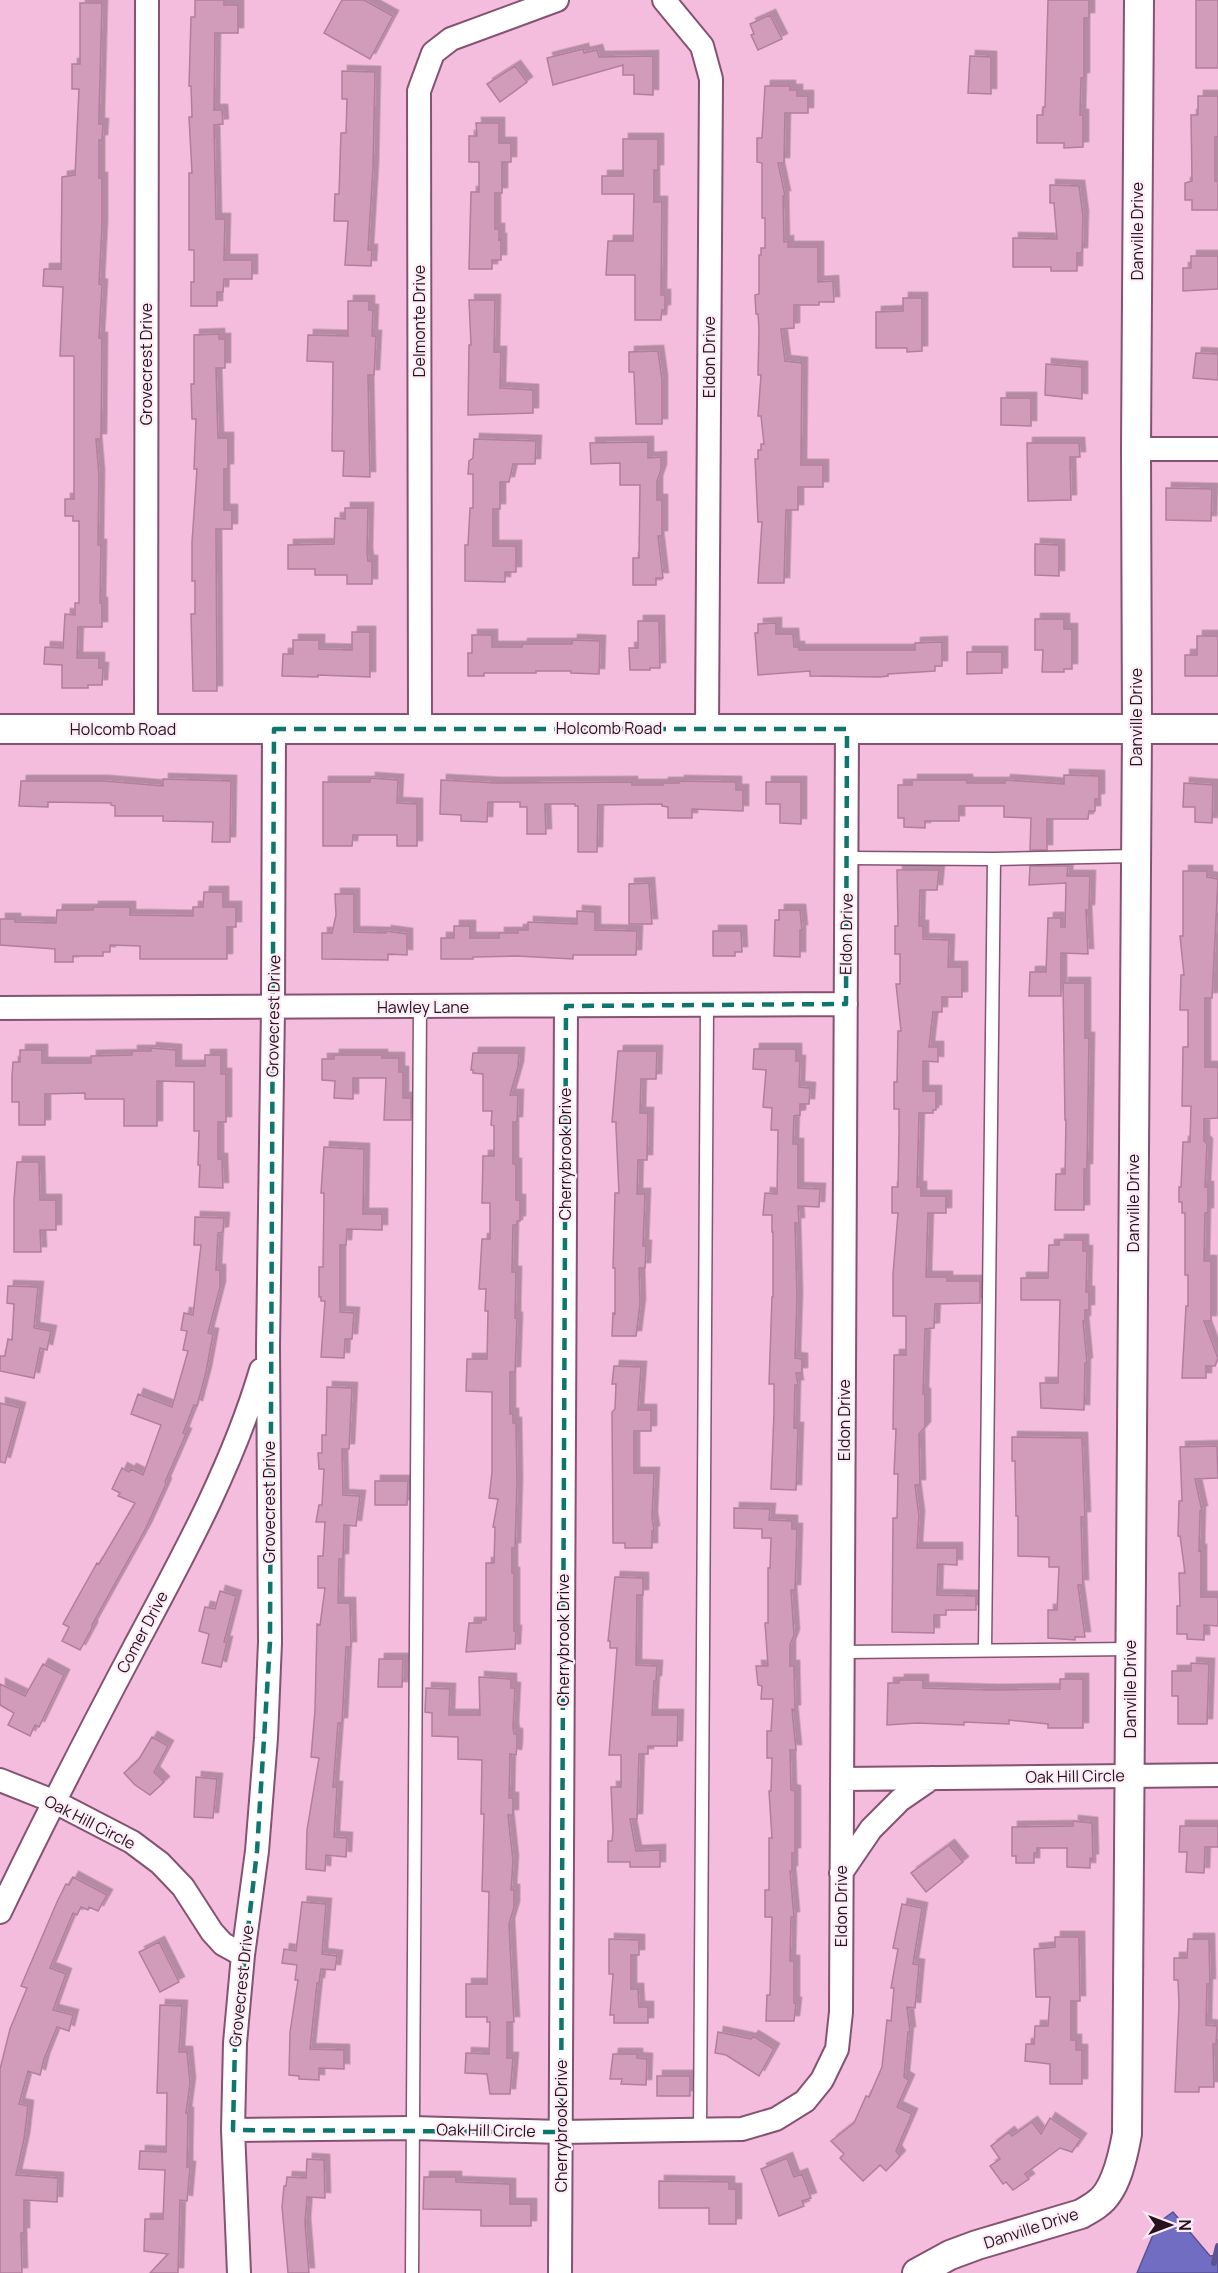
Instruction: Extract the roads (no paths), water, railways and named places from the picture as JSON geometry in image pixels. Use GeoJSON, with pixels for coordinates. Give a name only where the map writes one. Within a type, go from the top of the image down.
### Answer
{"type":"FeatureCollection","features":[{"type":"Feature","properties":{"kind":"street","name":"Grovecrest Drive"},"geometry":{"type":"LineString","coordinates":[[146,728],[147,0]]}},
{"type":"Feature","properties":{"kind":"street","name":"Delmonte Drive"},"geometry":{"type":"LineString","coordinates":[[420,727],[419,91],[433,53],[451,39],[557,0]]}},
{"type":"Feature","properties":{"kind":"street","name":"Eldon Drive"},"geometry":{"type":"LineString","coordinates":[[664,0],[702,46],[711,79],[707,728]]}},
{"type":"Feature","properties":{"kind":"street","name":"Danville Drive"},"geometry":{"type":"LineString","coordinates":[[917,2273],[968,2248],[1081,2214],[1100,2203],[1123,2160],[1127,2134],[1137,729],[1138,0]]}},
{"type":"Feature","properties":{"kind":"street"},"geometry":{"type":"LineString","coordinates":[[1136,449],[1218,449]]}},
{"type":"Feature","properties":{"kind":"street","name":"Holcomb Road"},"geometry":{"type":"LineString","coordinates":[[0,729],[420,727],[1218,729]]}},
{"type":"Feature","properties":{"kind":"street","name":"Grovecrest Drive"},"geometry":{"type":"LineString","coordinates":[[239,2273],[233,2130],[234,2043],[257,1851],[266,1738],[270,1642],[268,1346],[274,729]]}},
{"type":"Feature","properties":{"kind":"street","name":"Eldon Drive"},"geometry":{"type":"LineString","coordinates":[[805,2101],[822,2080],[837,2049],[841,2012],[847,729]]}},
{"type":"Feature","properties":{"kind":"street","name":"Hawley Lane"},"geometry":{"type":"LineString","coordinates":[[0,1008],[846,1004]]}},
{"type":"Feature","properties":{"kind":"street","name":"Cherrybrook Drive"},"geometry":{"type":"LineString","coordinates":[[560,2273],[566,1006]]}},
{"type":"Feature","properties":{"kind":"street","name":"Comer Drive"},"geometry":{"type":"LineString","coordinates":[[0,1912],[53,1801],[190,1544],[249,1413],[268,1346]]}},
{"type":"Feature","properties":{"kind":"street","name":"Oak Hill Circle"},"geometry":{"type":"LineString","coordinates":[[842,1779],[1218,1775]]}},
{"type":"Feature","properties":{"kind":"street"},"geometry":{"type":"LineString","coordinates":[[841,1873],[871,1829],[900,1800],[932,1778]]}},
{"type":"Feature","properties":{"kind":"street","name":"Oak Hill Circle"},"geometry":{"type":"LineString","coordinates":[[0,1780],[53,1801],[132,1842],[160,1863],[183,1887],[212,1932],[223,1944],[243,1955]]}},
{"type":"Feature","properties":{"kind":"street","name":"Oak Hill Circle"},"geometry":{"type":"LineString","coordinates":[[233,2130],[412,2128],[561,2132],[742,2129],[776,2119],[805,2101]]}},
{"type":"Feature","properties":{"kind":"lane"},"geometry":{"type":"LineString","coordinates":[[847,858],[994,860],[1135,856]]}},
{"type":"Feature","properties":{"kind":"lane"},"geometry":{"type":"LineString","coordinates":[[985,1650],[994,860]]}},
{"type":"Feature","properties":{"kind":"lane"},"geometry":{"type":"LineString","coordinates":[[700,2131],[707,1006]]}},
{"type":"Feature","properties":{"kind":"lane"},"geometry":{"type":"LineString","coordinates":[[412,2273],[420,1007]]}},
{"type":"Feature","properties":{"kind":"lane"},"geometry":{"type":"LineString","coordinates":[[844,1652],[1130,1649]]}},
{"type":"Feature","properties":{"kind":"waterway"},"geometry":{"type":"LineString","coordinates":[[1214,2263],[1218,2246]]}}]}
